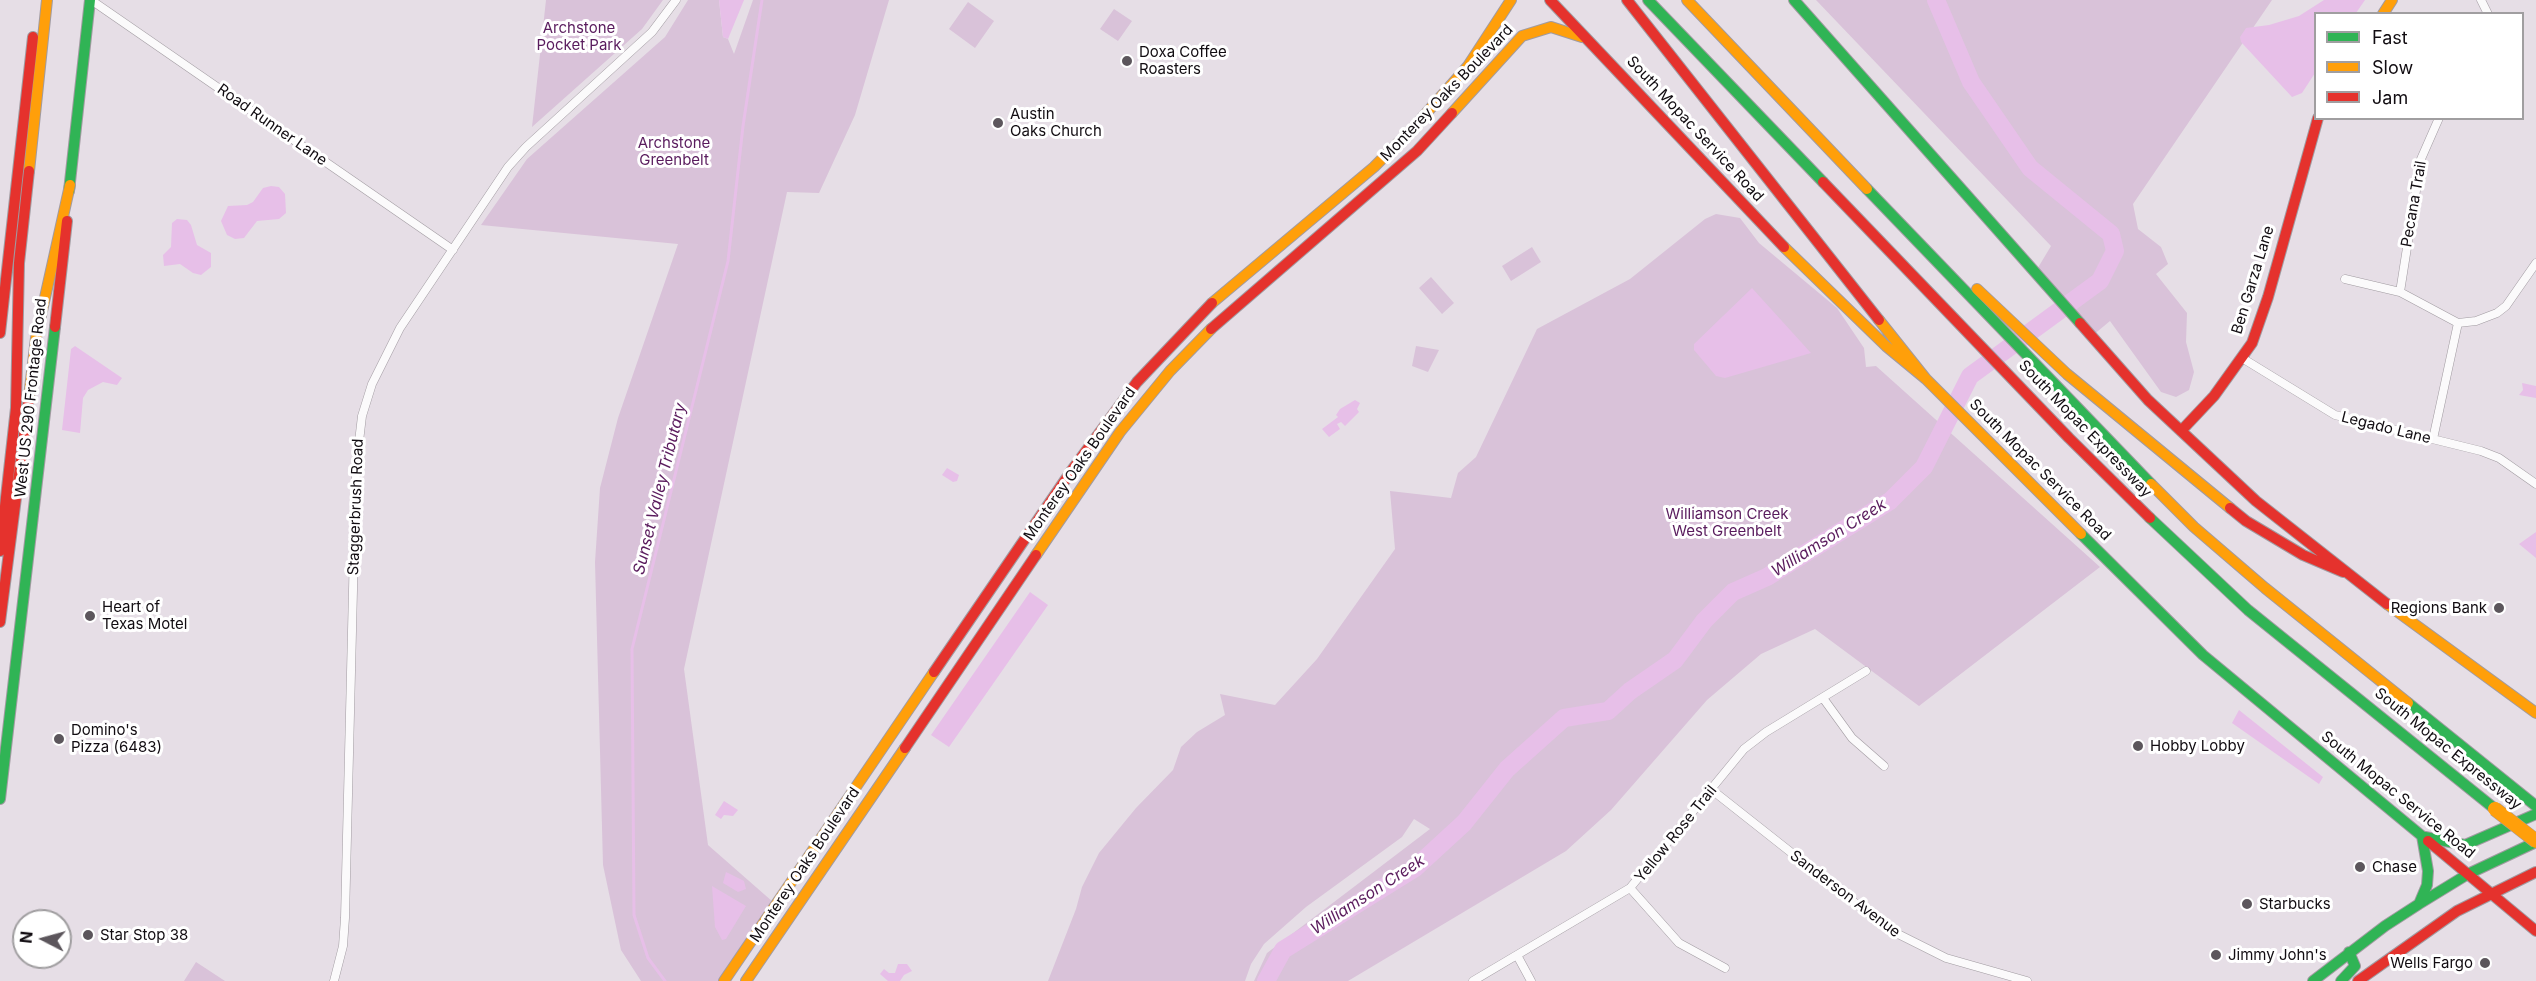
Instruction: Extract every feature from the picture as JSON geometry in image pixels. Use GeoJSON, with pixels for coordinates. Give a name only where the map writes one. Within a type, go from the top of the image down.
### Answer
{"type":"FeatureCollection","features":[{"type":"Feature","properties":{"kind":"main road"},"geometry":{"type":"LineString","coordinates":[[0,333],[38,0]]}},
{"type":"Feature","properties":{"kind":"main road"},"geometry":{"type":"LineString","coordinates":[[0,622],[16,408],[19,263],[47,0]]}},
{"type":"Feature","properties":{"kind":"main road","name":"West US 290 Frontage Road"},"geometry":{"type":"LineString","coordinates":[[0,799],[38,486],[90,0]]}},
{"type":"Feature","properties":{"kind":"main road","name":"Monterey Oaks Boulevard"},"geometry":{"type":"LineString","coordinates":[[724,981],[1093,440],[1137,382],[1213,302],[1374,167],[1414,127],[1468,66],[1511,0]]}},
{"type":"Feature","properties":{"kind":"main road","name":"South Mopac Service Road"},"geometry":{"type":"LineString","coordinates":[[1550,0],[1799,262],[1886,346],[1926,379],[2203,655],[2536,931]]}},
{"type":"Feature","properties":{"kind":"main road"},"geometry":{"type":"LineString","coordinates":[[1627,0],[1926,379]]}},
{"type":"Feature","properties":{"kind":"main road","name":"South Mopac Expressway"},"geometry":{"type":"LineString","coordinates":[[1648,0],[2143,512],[2248,610],[2536,842]]}},
{"type":"Feature","properties":{"kind":"main road","name":"South Mopac Expressway"},"geometry":{"type":"LineString","coordinates":[[1687,0],[1938,262],[1990,309],[2054,386],[2126,460],[2226,555],[2536,806]]}},
{"type":"Feature","properties":{"kind":"main road"},"geometry":{"type":"LineString","coordinates":[[1794,0],[2148,400],[2256,501],[2343,572],[2536,713]]}},
{"type":"Feature","properties":{"kind":"main road","name":"Monterey Oaks Boulevard"},"geometry":{"type":"LineString","coordinates":[[746,981],[1120,432],[1170,371],[1223,317],[1411,156],[1522,36],[1540,27],[1551,27],[1570,31],[1590,42]]}},
{"type":"Feature","properties":{"kind":"main road","name":"Ben Garza Lane"},"geometry":{"type":"LineString","coordinates":[[2181,431],[2214,396],[2252,343],[2268,297],[2317,120]]}},
{"type":"Feature","properties":{"kind":"main road"},"geometry":{"type":"LineString","coordinates":[[5,552],[36,338],[70,185]]}},
{"type":"Feature","properties":{"kind":"main road"},"geometry":{"type":"LineString","coordinates":[[1990,309],[2246,520],[2303,555],[2343,572]]}},
{"type":"Feature","properties":{"kind":"main road"},"geometry":{"type":"LineString","coordinates":[[2419,904],[2427,885],[2428,871],[2422,836],[2465,845],[2536,814]]}},
{"type":"Feature","properties":{"kind":"main road"},"geometry":{"type":"LineString","coordinates":[[2313,981],[2349,952],[2419,904],[2468,874],[2536,842]]}},
{"type":"Feature","properties":{"kind":"main road"},"geometry":{"type":"LineString","coordinates":[[2358,981],[2413,940],[2490,893],[2536,872]]}},
{"type":"Feature","properties":{"kind":"main road"},"geometry":{"type":"LineString","coordinates":[[2341,981],[2355,966],[2349,952]]}},
{"type":"Feature","properties":{"kind":"street","name":"Road Runner Lane"},"geometry":{"type":"LineString","coordinates":[[90,0],[453,250]]}},
{"type":"Feature","properties":{"kind":"street","name":"Staggerbrush Road"},"geometry":{"type":"LineString","coordinates":[[334,981],[343,946],[345,918],[358,442],[372,384],[385,354],[508,167],[526,147],[652,32],[676,0]]}},
{"type":"Feature","properties":{"kind":"street","name":"Pecana Trail"},"geometry":{"type":"LineString","coordinates":[[2400,292],[2421,159],[2438,120]]}},
{"type":"Feature","properties":{"kind":"street"},"geometry":{"type":"LineString","coordinates":[[2345,279],[2400,292],[2458,323],[2476,321],[2497,313],[2506,306],[2536,263]]}},
{"type":"Feature","properties":{"kind":"street"},"geometry":{"type":"LineString","coordinates":[[2433,439],[2458,323]]}},
{"type":"Feature","properties":{"kind":"street","name":"Legado Lane"},"geometry":{"type":"LineString","coordinates":[[2242,358],[2335,415],[2481,451],[2499,458],[2536,484]]}},
{"type":"Feature","properties":{"kind":"street","name":"Yellow Rose Trail"},"geometry":{"type":"LineString","coordinates":[[1473,981],[1518,957],[1630,888],[1744,749],[1766,732],[1866,671]]}},
{"type":"Feature","properties":{"kind":"street"},"geometry":{"type":"LineString","coordinates":[[1822,698],[1852,738],[1884,766]]}},
{"type":"Feature","properties":{"kind":"street","name":"Sanderson Avenue"},"geometry":{"type":"LineString","coordinates":[[1712,790],[1888,929],[1946,958],[2027,981]]}},
{"type":"Feature","properties":{"kind":"street"},"geometry":{"type":"LineString","coordinates":[[1630,888],[1679,943],[1725,968]]}},
{"type":"Feature","properties":{"kind":"street"},"geometry":{"type":"LineString","coordinates":[[1518,957],[1532,981]]}},
{"type":"Feature","properties":{"kind":"green space","name":"Archstone Pocket Park"},"geometry":{"type":"Polygon","coordinates":[[[546,0],[663,0],[642,29],[532,127],[546,0]]]}},
{"type":"Feature","properties":{"kind":"green space","name":"Archstone Greenbelt"},"geometry":{"type":"Polygon","coordinates":[[[688,0],[719,0],[723,37],[728,39],[734,54],[753,0],[889,0],[855,115],[819,193],[787,192],[684,669],[708,845],[773,902],[718,981],[641,981],[621,950],[603,865],[595,562],[600,488],[618,418],[678,244],[481,225],[527,159],[665,37],[688,0]]]}},
{"type":"Feature","properties":{"kind":"green space"},"geometry":{"type":"Polygon","coordinates":[[[1816,0],[2272,0],[2133,204],[2138,229],[2161,247],[2168,264],[2156,274],[2187,313],[2186,342],[2194,372],[2189,390],[2176,397],[2161,392],[2110,321],[2092,336],[2036,271],[2051,246],[1816,0]]]}},
{"type":"Feature","properties":{"kind":"green space"},"geometry":{"type":"Polygon","coordinates":[[[968,2],[994,21],[975,48],[949,29],[968,2]]]}},
{"type":"Feature","properties":{"kind":"green space"},"geometry":{"type":"Polygon","coordinates":[[[1114,9],[1132,21],[1118,41],[1100,29],[1114,9]]]}},
{"type":"Feature","properties":{"kind":"green space","name":"Williamson Creek West Greenbelt"},"geometry":{"type":"Polygon","coordinates":[[[1716,214],[1740,218],[1759,243],[1837,308],[1864,348],[1866,367],[1876,366],[2100,567],[1919,706],[1815,629],[1761,654],[1707,700],[1611,810],[1566,851],[1348,981],[1254,981],[1267,953],[1430,829],[1414,819],[1402,837],[1306,907],[1264,944],[1251,964],[1245,981],[1048,981],[1076,909],[1082,887],[1099,853],[1136,808],[1173,770],[1181,747],[1197,732],[1225,715],[1220,694],[1275,705],[1317,659],[1395,549],[1390,491],[1451,498],[1458,473],[1476,457],[1537,329],[1630,279],[1705,219],[1716,214]]]}},
{"type":"Feature","properties":{"kind":"green space"},"geometry":{"type":"Polygon","coordinates":[[[1532,247],[1541,262],[1511,281],[1502,266],[1532,247]]]}},
{"type":"Feature","properties":{"kind":"green space"},"geometry":{"type":"Polygon","coordinates":[[[1431,277],[1454,303],[1442,314],[1419,288],[1431,277]]]}},
{"type":"Feature","properties":{"kind":"green space"},"geometry":{"type":"Polygon","coordinates":[[[1416,346],[1439,350],[1428,372],[1412,366],[1416,346]]]}},
{"type":"Feature","properties":{"kind":"green space"},"geometry":{"type":"Polygon","coordinates":[[[196,962],[225,981],[184,981],[196,962]]]}},
{"type":"Feature","properties":{"kind":"shaded area"},"geometry":{"type":"Polygon","coordinates":[[[719,0],[744,0],[728,39],[723,37],[719,0]]]}},
{"type":"Feature","properties":{"kind":"shaded area"},"geometry":{"type":"Polygon","coordinates":[[[2324,0],[2365,0],[2357,12],[2314,12],[2314,75],[2302,93],[2292,97],[2241,42],[2240,37],[2246,28],[2269,25],[2299,16],[2324,0]]]}},
{"type":"Feature","properties":{"kind":"shaded area"},"geometry":{"type":"Polygon","coordinates":[[[279,187],[285,194],[286,213],[279,219],[257,221],[244,238],[235,239],[227,235],[221,221],[228,206],[247,205],[253,202],[263,188],[279,187]]]}},
{"type":"Feature","properties":{"kind":"shaded area"},"geometry":{"type":"Polygon","coordinates":[[[177,219],[187,220],[191,225],[197,245],[211,253],[211,267],[201,275],[193,273],[180,264],[164,266],[163,255],[171,247],[172,223],[177,219]]]}},
{"type":"Feature","properties":{"kind":"shaded area"},"geometry":{"type":"Polygon","coordinates":[[[1752,288],[1811,353],[1725,378],[1716,376],[1694,350],[1694,344],[1752,288]]]}},
{"type":"Feature","properties":{"kind":"shaded area"},"geometry":{"type":"Polygon","coordinates":[[[75,346],[122,378],[117,385],[103,382],[88,390],[83,398],[80,433],[62,430],[71,349],[75,346]]]}},
{"type":"Feature","properties":{"kind":"shaded area"},"geometry":{"type":"Polygon","coordinates":[[[2522,383],[2536,386],[2536,398],[2519,395],[2523,390],[2522,383]]]}},
{"type":"Feature","properties":{"kind":"shaded area"},"geometry":{"type":"Polygon","coordinates":[[[1355,400],[1360,403],[1357,409],[1359,412],[1345,426],[1341,422],[1337,424],[1340,429],[1329,437],[1322,429],[1338,417],[1336,415],[1340,409],[1355,400]]]}},
{"type":"Feature","properties":{"kind":"shaded area"},"geometry":{"type":"Polygon","coordinates":[[[947,468],[959,475],[957,481],[953,482],[942,475],[947,468]]]}},
{"type":"Feature","properties":{"kind":"shaded area"},"geometry":{"type":"Polygon","coordinates":[[[2536,532],[2536,558],[2519,544],[2536,532]]]}},
{"type":"Feature","properties":{"kind":"shaded area"},"geometry":{"type":"Polygon","coordinates":[[[1030,592],[1048,605],[949,747],[931,735],[1030,592]]]}},
{"type":"Feature","properties":{"kind":"shaded area"},"geometry":{"type":"Polygon","coordinates":[[[2239,710],[2323,777],[2319,784],[2232,723],[2239,710]]]}},
{"type":"Feature","properties":{"kind":"shaded area"},"geometry":{"type":"Polygon","coordinates":[[[724,801],[738,810],[733,816],[724,815],[721,819],[715,815],[724,801]]]}},
{"type":"Feature","properties":{"kind":"shaded area"},"geometry":{"type":"Polygon","coordinates":[[[726,872],[744,881],[746,889],[738,892],[723,883],[726,872]]]}},
{"type":"Feature","properties":{"kind":"shaded area"},"geometry":{"type":"Polygon","coordinates":[[[712,886],[746,906],[726,939],[722,940],[715,927],[712,886]]]}},
{"type":"Feature","properties":{"kind":"shaded area"},"geometry":{"type":"Polygon","coordinates":[[[898,964],[907,964],[912,971],[904,975],[900,981],[888,981],[880,974],[884,969],[889,973],[895,973],[898,964]]]}},
{"type":"Feature","properties":{"kind":"waterway","name":"Sunset Valley Tributary"},"geometry":{"type":"LineString","coordinates":[[665,981],[648,958],[634,915],[632,649],[728,261],[743,126],[762,0]]}},
{"type":"Feature","properties":{"kind":"waterway","name":"Williamson Creek"},"geometry":{"type":"LineString","coordinates":[[1266,981],[1283,950],[1415,868],[1464,823],[1507,769],[1564,718],[1608,711],[1630,691],[1675,660],[1704,621],[1733,592],[1767,577],[1890,501],[1924,467],[1970,376],[2100,281],[2115,251],[2111,234],[2030,168],[1971,82],[1936,0]]}},
{"type":"Feature","properties":{"kind":"traffic: fast"},"geometry":{"type":"LineString","coordinates":[[69,191],[90,0]]}},
{"type":"Feature","properties":{"kind":"traffic: fast"},"geometry":{"type":"LineString","coordinates":[[1648,0],[1823,182]]}},
{"type":"Feature","properties":{"kind":"traffic: fast"},"geometry":{"type":"LineString","coordinates":[[1794,0],[2080,323]]}},
{"type":"Feature","properties":{"kind":"traffic: fast"},"geometry":{"type":"LineString","coordinates":[[1867,189],[2151,484]]}},
{"type":"Feature","properties":{"kind":"traffic: fast"},"geometry":{"type":"LineString","coordinates":[[0,799],[55,327]]}},
{"type":"Feature","properties":{"kind":"traffic: fast"},"geometry":{"type":"LineString","coordinates":[[2150,518],[2248,610],[2495,809]]}},
{"type":"Feature","properties":{"kind":"traffic: fast"},"geometry":{"type":"LineString","coordinates":[[2081,534],[2203,655],[2428,841]]}},
{"type":"Feature","properties":{"kind":"traffic: fast"},"geometry":{"type":"LineString","coordinates":[[2408,703],[2536,806]]}},
{"type":"Feature","properties":{"kind":"traffic: fast"},"geometry":{"type":"LineString","coordinates":[[2425,837],[2465,845],[2536,814]]}},
{"type":"Feature","properties":{"kind":"traffic: fast"},"geometry":{"type":"LineString","coordinates":[[2419,904],[2427,885],[2428,871],[2422,836]]}},
{"type":"Feature","properties":{"kind":"traffic: fast"},"geometry":{"type":"LineString","coordinates":[[2313,981],[2385,926],[2419,904],[2468,874],[2536,842]]}},
{"type":"Feature","properties":{"kind":"traffic: fast"},"geometry":{"type":"LineString","coordinates":[[2341,981],[2355,966],[2349,952]]}},
{"type":"Feature","properties":{"kind":"traffic: slow"},"geometry":{"type":"LineString","coordinates":[[29,171],[47,0]]}},
{"type":"Feature","properties":{"kind":"traffic: slow"},"geometry":{"type":"LineString","coordinates":[[1212,303],[1374,167],[1414,127],[1468,66],[1511,0]]}},
{"type":"Feature","properties":{"kind":"traffic: slow"},"geometry":{"type":"LineString","coordinates":[[1687,0],[1867,189]]}},
{"type":"Feature","properties":{"kind":"traffic: slow"},"geometry":{"type":"LineString","coordinates":[[2384,12],[2392,0]]}},
{"type":"Feature","properties":{"kind":"traffic: slow"},"geometry":{"type":"LineString","coordinates":[[1452,113],[1522,36],[1551,27],[1582,37]]}},
{"type":"Feature","properties":{"kind":"traffic: slow"},"geometry":{"type":"LineString","coordinates":[[29,397],[36,338],[70,185]]}},
{"type":"Feature","properties":{"kind":"traffic: slow"},"geometry":{"type":"LineString","coordinates":[[1784,247],[1886,346],[1926,379],[2081,534]]}},
{"type":"Feature","properties":{"kind":"traffic: slow"},"geometry":{"type":"LineString","coordinates":[[1977,289],[2067,374],[2230,508]]}},
{"type":"Feature","properties":{"kind":"traffic: slow"},"geometry":{"type":"LineString","coordinates":[[1879,320],[1926,379]]}},
{"type":"Feature","properties":{"kind":"traffic: slow"},"geometry":{"type":"LineString","coordinates":[[1036,555],[1120,432],[1170,371],[1211,329]]}},
{"type":"Feature","properties":{"kind":"traffic: slow"},"geometry":{"type":"LineString","coordinates":[[2151,484],[2194,527],[2265,588],[2408,703]]}},
{"type":"Feature","properties":{"kind":"traffic: slow"},"geometry":{"type":"LineString","coordinates":[[2387,604],[2536,713]]}},
{"type":"Feature","properties":{"kind":"traffic: slow"},"geometry":{"type":"LineString","coordinates":[[724,981],[934,672]]}},
{"type":"Feature","properties":{"kind":"traffic: slow"},"geometry":{"type":"LineString","coordinates":[[746,981],[905,748]]}},
{"type":"Feature","properties":{"kind":"traffic: slow"},"geometry":{"type":"LineString","coordinates":[[2495,809],[2536,841]]}},
{"type":"Feature","properties":{"kind":"traffic: jam"},"geometry":{"type":"LineString","coordinates":[[1550,0],[1784,247]]}},
{"type":"Feature","properties":{"kind":"traffic: jam"},"geometry":{"type":"LineString","coordinates":[[1627,0],[1879,320]]}},
{"type":"Feature","properties":{"kind":"traffic: jam"},"geometry":{"type":"LineString","coordinates":[[0,333],[33,37]]}},
{"type":"Feature","properties":{"kind":"traffic: jam"},"geometry":{"type":"LineString","coordinates":[[1211,329],[1417,151],[1452,113]]}},
{"type":"Feature","properties":{"kind":"traffic: jam"},"geometry":{"type":"LineString","coordinates":[[2181,431],[2214,396],[2252,343],[2268,297],[2317,120]]}},
{"type":"Feature","properties":{"kind":"traffic: jam"},"geometry":{"type":"LineString","coordinates":[[0,551],[16,408],[19,263],[29,171]]}},
{"type":"Feature","properties":{"kind":"traffic: jam"},"geometry":{"type":"LineString","coordinates":[[1823,182],[2069,438],[2150,518]]}},
{"type":"Feature","properties":{"kind":"traffic: jam"},"geometry":{"type":"LineString","coordinates":[[55,327],[67,221]]}},
{"type":"Feature","properties":{"kind":"traffic: jam"},"geometry":{"type":"LineString","coordinates":[[934,672],[1072,470],[1137,382],[1212,303]]}},
{"type":"Feature","properties":{"kind":"traffic: jam"},"geometry":{"type":"LineString","coordinates":[[2080,323],[2148,400],[2256,501],[2387,604]]}},
{"type":"Feature","properties":{"kind":"traffic: jam"},"geometry":{"type":"LineString","coordinates":[[0,622],[29,397]]}},
{"type":"Feature","properties":{"kind":"traffic: jam"},"geometry":{"type":"LineString","coordinates":[[2230,508],[2246,521],[2303,555],[2343,572]]}},
{"type":"Feature","properties":{"kind":"traffic: jam"},"geometry":{"type":"LineString","coordinates":[[905,748],[1036,555]]}},
{"type":"Feature","properties":{"kind":"traffic: jam"},"geometry":{"type":"LineString","coordinates":[[2428,841],[2536,931]]}},
{"type":"Feature","properties":{"kind":"traffic: jam"},"geometry":{"type":"LineString","coordinates":[[2358,981],[2457,911],[2536,872]]}},
{"type":"Feature","properties":{"kind":"place","name":"Doxa Coffee Roasters"},"geometry":{"type":"Point","coordinates":[1127,61]}},
{"type":"Feature","properties":{"kind":"place","name":"Austin Oaks Church"},"geometry":{"type":"Point","coordinates":[998,123]}},
{"type":"Feature","properties":{"kind":"place","name":"Regions Bank"},"geometry":{"type":"Point","coordinates":[2499,608]}},
{"type":"Feature","properties":{"kind":"place","name":"Heart of Texas Motel"},"geometry":{"type":"Point","coordinates":[90,616]}},
{"type":"Feature","properties":{"kind":"place","name":"Domino's Pizza (6483)"},"geometry":{"type":"Point","coordinates":[59,739]}},
{"type":"Feature","properties":{"kind":"place","name":"Hobby Lobby"},"geometry":{"type":"Point","coordinates":[2138,746]}},
{"type":"Feature","properties":{"kind":"place","name":"Chase"},"geometry":{"type":"Point","coordinates":[2360,867]}},
{"type":"Feature","properties":{"kind":"place","name":"Starbucks"},"geometry":{"type":"Point","coordinates":[2247,904]}},
{"type":"Feature","properties":{"kind":"place","name":"Star Stop 38"},"geometry":{"type":"Point","coordinates":[88,935]}},
{"type":"Feature","properties":{"kind":"place","name":"Jimmy John's"},"geometry":{"type":"Point","coordinates":[2216,955]}},
{"type":"Feature","properties":{"kind":"place","name":"Wells Fargo"},"geometry":{"type":"Point","coordinates":[2485,963]}}]}
